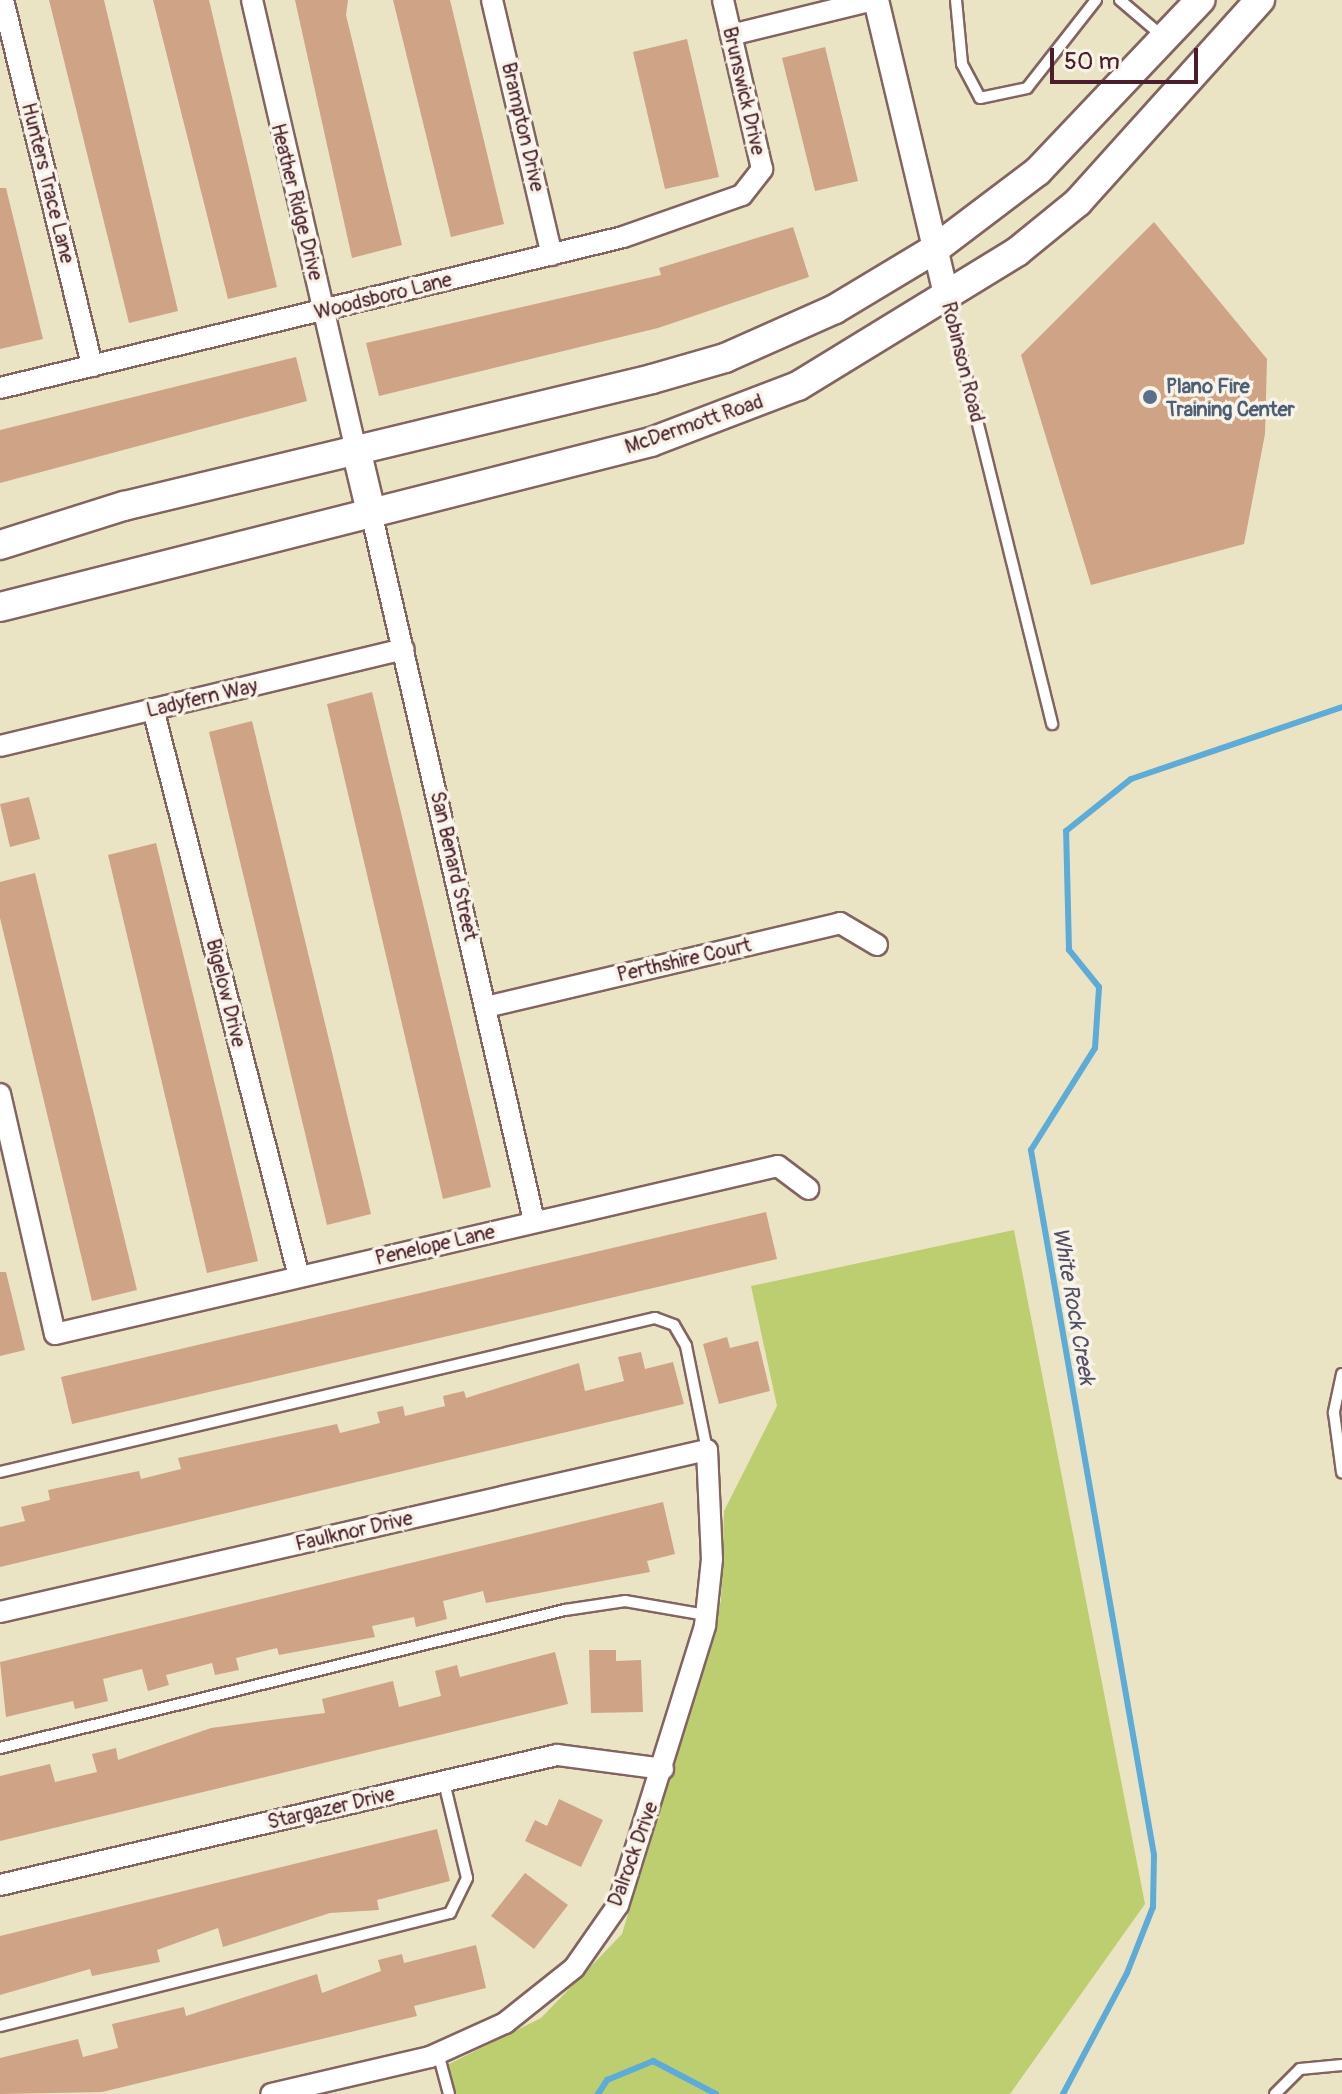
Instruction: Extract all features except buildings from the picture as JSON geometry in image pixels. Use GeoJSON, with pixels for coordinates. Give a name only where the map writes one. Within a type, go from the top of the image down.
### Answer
{"type":"FeatureCollection","features":[{"type":"Feature","properties":{"kind":"main road"},"geometry":{"type":"LineString","coordinates":[[0,545],[124,506],[725,358],[835,309],[935,249],[1077,137],[1200,0]]}},
{"type":"Feature","properties":{"kind":"main road","name":"McDermott Road"},"geometry":{"type":"LineString","coordinates":[[0,607],[371,512],[724,416],[798,386],[947,297],[1078,202],[1260,0]]}},
{"type":"Feature","properties":{"kind":"main road"},"geometry":{"type":"LineString","coordinates":[[356,449],[371,512]]}},
{"type":"Feature","properties":{"kind":"street","name":"Hunters Trace Lane"},"geometry":{"type":"LineString","coordinates":[[3,0],[92,366]]}},
{"type":"Feature","properties":{"kind":"street","name":"Heather Ridge Drive"},"geometry":{"type":"LineString","coordinates":[[252,0],[356,449]]}},
{"type":"Feature","properties":{"kind":"street","name":"Brampton Drive"},"geometry":{"type":"LineString","coordinates":[[492,0],[552,255]]}},
{"type":"Feature","properties":{"kind":"street","name":"Brunswick Drive"},"geometry":{"type":"LineString","coordinates":[[723,0],[760,154],[757,182]]}},
{"type":"Feature","properties":{"kind":"street"},"geometry":{"type":"LineString","coordinates":[[731,35],[875,0]]}},
{"type":"Feature","properties":{"kind":"street","name":"Robinson Road"},"geometry":{"type":"LineString","coordinates":[[875,0],[947,297]]}},
{"type":"Feature","properties":{"kind":"street","name":"Woodsboro Lane"},"geometry":{"type":"LineString","coordinates":[[0,388],[552,255],[675,222],[757,182]]}},
{"type":"Feature","properties":{"kind":"street","name":"San Benard Street"},"geometry":{"type":"LineString","coordinates":[[371,512],[534,1221]]}},
{"type":"Feature","properties":{"kind":"street","name":"Ladyfern Way"},"geometry":{"type":"LineString","coordinates":[[0,746],[403,649]]}},
{"type":"Feature","properties":{"kind":"street","name":"Bigelow Drive"},"geometry":{"type":"LineString","coordinates":[[153,709],[299,1277]]}},
{"type":"Feature","properties":{"kind":"street","name":"Perthshire Court"},"geometry":{"type":"LineString","coordinates":[[486,1007],[840,923],[877,945]]}},
{"type":"Feature","properties":{"kind":"street","name":"Penelope Lane"},"geometry":{"type":"LineString","coordinates":[[0,1094],[55,1334],[778,1166],[808,1189]]}},
{"type":"Feature","properties":{"kind":"street","name":"Faulknor Drive"},"geometry":{"type":"LineString","coordinates":[[0,1612],[707,1450]]}},
{"type":"Feature","properties":{"kind":"street","name":"Dalrock Drive"},"geometry":{"type":"LineString","coordinates":[[271,2094],[438,2053],[539,2003],[574,1968],[618,1905],[663,1769],[706,1615],[712,1559],[707,1450]]}},
{"type":"Feature","properties":{"kind":"street","name":"Stargazer Drive"},"geometry":{"type":"LineString","coordinates":[[0,1885],[557,1755],[663,1769]]}},
{"type":"Feature","properties":{"kind":"lane"},"geometry":{"type":"LineString","coordinates":[[956,0],[962,64],[980,98],[1027,88],[1096,0]]}},
{"type":"Feature","properties":{"kind":"lane"},"geometry":{"type":"LineString","coordinates":[[1120,0],[1166,39]]}},
{"type":"Feature","properties":{"kind":"lane","name":"Robinson Road"},"geometry":{"type":"LineString","coordinates":[[947,297],[1052,724]]}},
{"type":"Feature","properties":{"kind":"lane"},"geometry":{"type":"LineString","coordinates":[[0,1472],[655,1318],[674,1325],[686,1346],[707,1450]]}},
{"type":"Feature","properties":{"kind":"lane"},"geometry":{"type":"LineString","coordinates":[[1342,1374],[1334,1413],[1342,1472]]}},
{"type":"Feature","properties":{"kind":"lane"},"geometry":{"type":"LineString","coordinates":[[0,1748],[565,1610],[625,1601],[706,1615]]}},
{"type":"Feature","properties":{"kind":"lane"},"geometry":{"type":"LineString","coordinates":[[0,2026],[450,1913],[467,1878],[444,1782]]}},
{"type":"Feature","properties":{"kind":"lane"},"geometry":{"type":"LineString","coordinates":[[438,2053],[449,2094]]}},
{"type":"Feature","properties":{"kind":"lane"},"geometry":{"type":"LineString","coordinates":[[1275,2094],[1300,2069],[1342,2065]]}},
{"type":"Feature","properties":{"kind":"green space"},"geometry":{"type":"Polygon","coordinates":[[[1014,1230],[1145,1904],[1010,2094],[454,2094],[447,2065],[541,2018],[622,1934],[721,1601],[724,1511],[777,1406],[751,1286],[1014,1230]]]}},
{"type":"Feature","properties":{"kind":"waterway","name":"White Rock Creek"},"geometry":{"type":"LineString","coordinates":[[1063,2094],[1127,1973],[1153,1907],[1154,1855],[1031,1150],[1095,1048],[1099,987],[1069,950],[1066,831],[1131,779],[1342,707]]}},
{"type":"Feature","properties":{"kind":"waterway"},"geometry":{"type":"LineString","coordinates":[[598,2094],[607,2080],[653,2061],[716,2094]]}},
{"type":"Feature","properties":{"kind":"place","name":"Plano Fire Training Center"},"geometry":{"type":"Point","coordinates":[1150,397]}}]}
